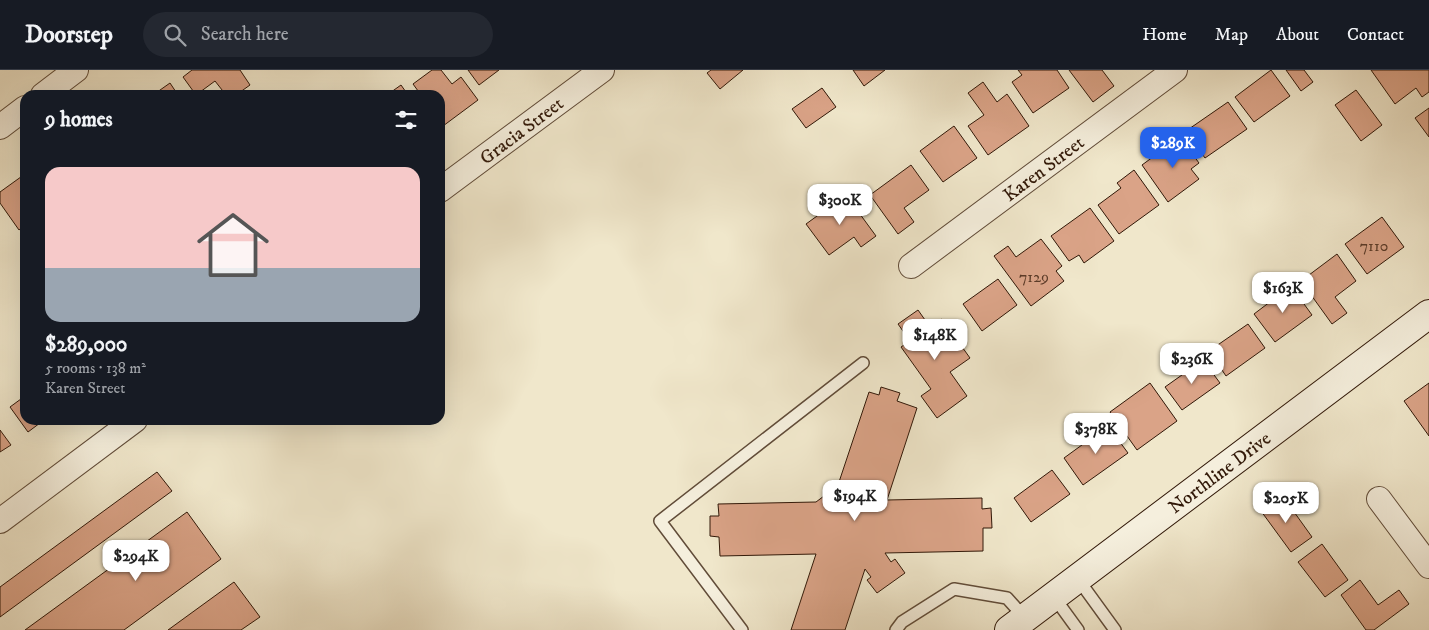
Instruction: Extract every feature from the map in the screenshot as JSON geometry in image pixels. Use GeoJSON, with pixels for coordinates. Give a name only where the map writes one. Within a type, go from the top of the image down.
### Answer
{"type":"FeatureCollection","features":[{"type":"Feature","properties":{"kind":"street"},"geometry":{"type":"LineString","coordinates":[[50,90],[76,70]]}},
{"type":"Feature","properties":{"kind":"street","name":"Gracia Street"},"geometry":{"type":"LineString","coordinates":[[445,186],[602,70]]}},
{"type":"Feature","properties":{"kind":"street","name":"Karen Street"},"geometry":{"type":"LineString","coordinates":[[911,266],[1175,70]]}},
{"type":"Feature","properties":{"kind":"street"},"geometry":{"type":"LineString","coordinates":[[0,127],[20,112]]}},
{"type":"Feature","properties":{"kind":"street","name":"Northline Drive"},"geometry":{"type":"LineString","coordinates":[[1017,624],[1429,314]]}},
{"type":"Feature","properties":{"kind":"street"},"geometry":{"type":"LineString","coordinates":[[0,521],[128,425]]}},
{"type":"Feature","properties":{"kind":"street"},"geometry":{"type":"LineString","coordinates":[[1379,499],[1429,566]]}},
{"type":"Feature","properties":{"kind":"lane"},"geometry":{"type":"LineString","coordinates":[[742,630],[660,520],[863,363]]}},
{"type":"Feature","properties":{"kind":"lane"},"geometry":{"type":"LineString","coordinates":[[1078,579],[1115,630]]}},
{"type":"Feature","properties":{"kind":"lane"},"geometry":{"type":"LineString","coordinates":[[896,630],[902,622],[954,589],[1007,598],[1017,624]]}},
{"type":"Feature","properties":{"kind":"lane"},"geometry":{"type":"LineString","coordinates":[[1054,597],[1078,630]]}},
{"type":"Feature","properties":{"kind":"building"},"geometry":{"type":"Polygon","coordinates":[[[192,70],[240,70],[250,85],[243,90],[222,90],[215,81],[203,90],[192,90],[183,77],[192,70]]]}},
{"type":"Feature","properties":{"kind":"building"},"geometry":{"type":"Polygon","coordinates":[[[432,70],[441,70],[452,84],[461,77],[478,100],[445,125],[445,90],[417,90],[413,84],[432,70]]]}},
{"type":"Feature","properties":{"kind":"building"},"geometry":{"type":"Polygon","coordinates":[[[468,70],[499,70],[479,85],[468,70]]]}},
{"type":"Feature","properties":{"kind":"building"},"geometry":{"type":"Polygon","coordinates":[[[711,70],[743,70],[720,89],[707,73],[711,70]]]}},
{"type":"Feature","properties":{"kind":"building"},"geometry":{"type":"Polygon","coordinates":[[[853,70],[885,70],[864,86],[853,70]]]}},
{"type":"Feature","properties":{"kind":"building"},"geometry":{"type":"Polygon","coordinates":[[[1018,70],[1057,70],[1069,88],[1033,113],[1012,82],[1022,75],[1018,70]]]}},
{"type":"Feature","properties":{"kind":"building"},"geometry":{"type":"Polygon","coordinates":[[[1069,70],[1102,70],[1114,86],[1093,102],[1069,70]]]}},
{"type":"Feature","properties":{"kind":"building"},"geometry":{"type":"Polygon","coordinates":[[[1271,70],[1290,96],[1254,122],[1235,97],[1271,70]]]}},
{"type":"Feature","properties":{"kind":"building"},"geometry":{"type":"Polygon","coordinates":[[[1286,70],[1304,70],[1313,82],[1301,91],[1286,70]]]}},
{"type":"Feature","properties":{"kind":"building"},"geometry":{"type":"Polygon","coordinates":[[[1371,70],[1429,70],[1429,92],[1422,97],[1416,88],[1395,104],[1371,70]]]}},
{"type":"Feature","properties":{"kind":"building"},"geometry":{"type":"Polygon","coordinates":[[[983,82],[997,102],[1007,94],[1029,126],[988,155],[968,126],[984,115],[968,93],[983,82]]]}},
{"type":"Feature","properties":{"kind":"building"},"geometry":{"type":"Polygon","coordinates":[[[170,83],[175,90],[160,90],[170,83]]]}},
{"type":"Feature","properties":{"kind":"building"},"geometry":{"type":"Polygon","coordinates":[[[401,85],[404,90],[394,90],[401,85]]]}},
{"type":"Feature","properties":{"kind":"building"},"geometry":{"type":"Polygon","coordinates":[[[822,88],[836,107],[806,128],[792,109],[822,88]]]}},
{"type":"Feature","properties":{"kind":"building"},"geometry":{"type":"Polygon","coordinates":[[[1356,90],[1382,125],[1361,141],[1335,105],[1356,90]]]}},
{"type":"Feature","properties":{"kind":"building"},"geometry":{"type":"Polygon","coordinates":[[[1228,102],[1247,129],[1205,158],[1186,131],[1228,102]]]}},
{"type":"Feature","properties":{"kind":"building"},"geometry":{"type":"Polygon","coordinates":[[[1429,108],[1429,137],[1415,118],[1429,108]]]}},
{"type":"Feature","properties":{"kind":"building"},"geometry":{"type":"Polygon","coordinates":[[[954,126],[977,158],[943,182],[920,151],[954,126]]]}},
{"type":"Feature","properties":{"kind":"building"},"geometry":{"type":"Polygon","coordinates":[[[1180,137],[1199,163],[1191,169],[1199,179],[1168,202],[1142,165],[1180,137]]]}},
{"type":"Feature","properties":{"kind":"building"},"geometry":{"type":"Polygon","coordinates":[[[911,165],[929,190],[904,208],[914,222],[898,234],[870,195],[911,165]]]}},
{"type":"Feature","properties":{"kind":"building"},"geometry":{"type":"Polygon","coordinates":[[[1134,170],[1159,205],[1119,234],[1098,205],[1121,188],[1117,183],[1134,170]]]}},
{"type":"Feature","properties":{"kind":"building"},"geometry":{"type":"Polygon","coordinates":[[[20,178],[19,230],[0,203],[0,192],[20,178]]]}},
{"type":"Feature","properties":{"kind":"building"},"geometry":{"type":"Polygon","coordinates":[[[846,195],[876,236],[861,247],[854,237],[829,255],[806,224],[846,195]]]}},
{"type":"Feature","properties":{"kind":"building"},"geometry":{"type":"Polygon","coordinates":[[[1090,208],[1114,241],[1084,263],[1079,255],[1069,261],[1051,236],[1090,208]]]}},
{"type":"Feature","properties":{"kind":"building"},"geometry":{"type":"Polygon","coordinates":[[[1382,217],[1404,247],[1367,274],[1345,244],[1382,217]]]}},
{"type":"Feature","properties":{"kind":"building"},"geometry":{"type":"Polygon","coordinates":[[[1041,239],[1062,266],[1056,271],[1064,281],[1031,306],[994,256],[1008,246],[1016,257],[1041,239]]]}},
{"type":"Feature","properties":{"kind":"building"},"geometry":{"type":"Polygon","coordinates":[[[1337,254],[1356,281],[1335,297],[1347,313],[1332,324],[1301,281],[1337,254]]]}},
{"type":"Feature","properties":{"kind":"building"},"geometry":{"type":"Polygon","coordinates":[[[998,279],[1017,305],[982,331],[963,304],[998,279]]]}},
{"type":"Feature","properties":{"kind":"building"},"geometry":{"type":"Polygon","coordinates":[[[1291,286],[1312,315],[1275,342],[1254,314],[1291,286]]]}},
{"type":"Feature","properties":{"kind":"building"},"geometry":{"type":"Polygon","coordinates":[[[918,310],[930,327],[942,319],[970,358],[950,372],[967,396],[937,418],[921,396],[931,389],[901,347],[910,341],[898,324],[918,310]]]}},
{"type":"Feature","properties":{"kind":"building"},"geometry":{"type":"Polygon","coordinates":[[[1248,324],[1265,348],[1226,376],[1209,351],[1248,324]]]}},
{"type":"Feature","properties":{"kind":"building"},"geometry":{"type":"Polygon","coordinates":[[[1203,360],[1220,383],[1182,410],[1165,387],[1203,360]]]}},
{"type":"Feature","properties":{"kind":"building"},"geometry":{"type":"Polygon","coordinates":[[[1150,383],[1177,421],[1137,450],[1110,412],[1150,383]]]}},
{"type":"Feature","properties":{"kind":"building"},"geometry":{"type":"Polygon","coordinates":[[[1429,383],[1429,436],[1404,401],[1429,383]]]}},
{"type":"Feature","properties":{"kind":"building"},"geometry":{"type":"Polygon","coordinates":[[[881,387],[900,393],[897,401],[917,408],[887,500],[982,498],[982,509],[991,508],[992,528],[983,528],[983,551],[885,553],[891,562],[895,559],[905,573],[877,593],[867,580],[871,577],[865,569],[845,630],[791,630],[816,554],[720,556],[719,537],[710,536],[710,516],[719,516],[718,504],[816,502],[837,488],[869,392],[879,395],[881,387]]]}},
{"type":"Feature","properties":{"kind":"building"},"geometry":{"type":"Polygon","coordinates":[[[20,400],[20,421],[10,407],[20,400]]]}},
{"type":"Feature","properties":{"kind":"building"},"geometry":{"type":"Polygon","coordinates":[[[23,425],[37,425],[28,432],[23,425]]]}},
{"type":"Feature","properties":{"kind":"building"},"geometry":{"type":"Polygon","coordinates":[[[1108,426],[1128,453],[1083,485],[1064,458],[1108,426]]]}},
{"type":"Feature","properties":{"kind":"building"},"geometry":{"type":"Polygon","coordinates":[[[0,430],[11,445],[0,452],[0,430]]]}},
{"type":"Feature","properties":{"kind":"building"},"geometry":{"type":"Polygon","coordinates":[[[1052,470],[1070,494],[1031,522],[1014,498],[1052,470]]]}},
{"type":"Feature","properties":{"kind":"building"},"geometry":{"type":"Polygon","coordinates":[[[157,472],[172,491],[0,617],[0,587],[157,472]]]}},
{"type":"Feature","properties":{"kind":"building"},"geometry":{"type":"Polygon","coordinates":[[[1282,495],[1312,537],[1291,552],[1261,511],[1282,495]]]}},
{"type":"Feature","properties":{"kind":"building"},"geometry":{"type":"Polygon","coordinates":[[[187,512],[221,559],[124,630],[25,630],[187,512]]]}},
{"type":"Feature","properties":{"kind":"building"},"geometry":{"type":"Polygon","coordinates":[[[1322,544],[1348,580],[1325,597],[1298,562],[1322,544]]]}},
{"type":"Feature","properties":{"kind":"building"},"geometry":{"type":"Polygon","coordinates":[[[1360,580],[1378,605],[1399,590],[1409,604],[1374,630],[1366,630],[1341,595],[1360,580]]]}},
{"type":"Feature","properties":{"kind":"building"},"geometry":{"type":"Polygon","coordinates":[[[234,582],[260,617],[241,630],[168,630],[234,582]]]}}]}
